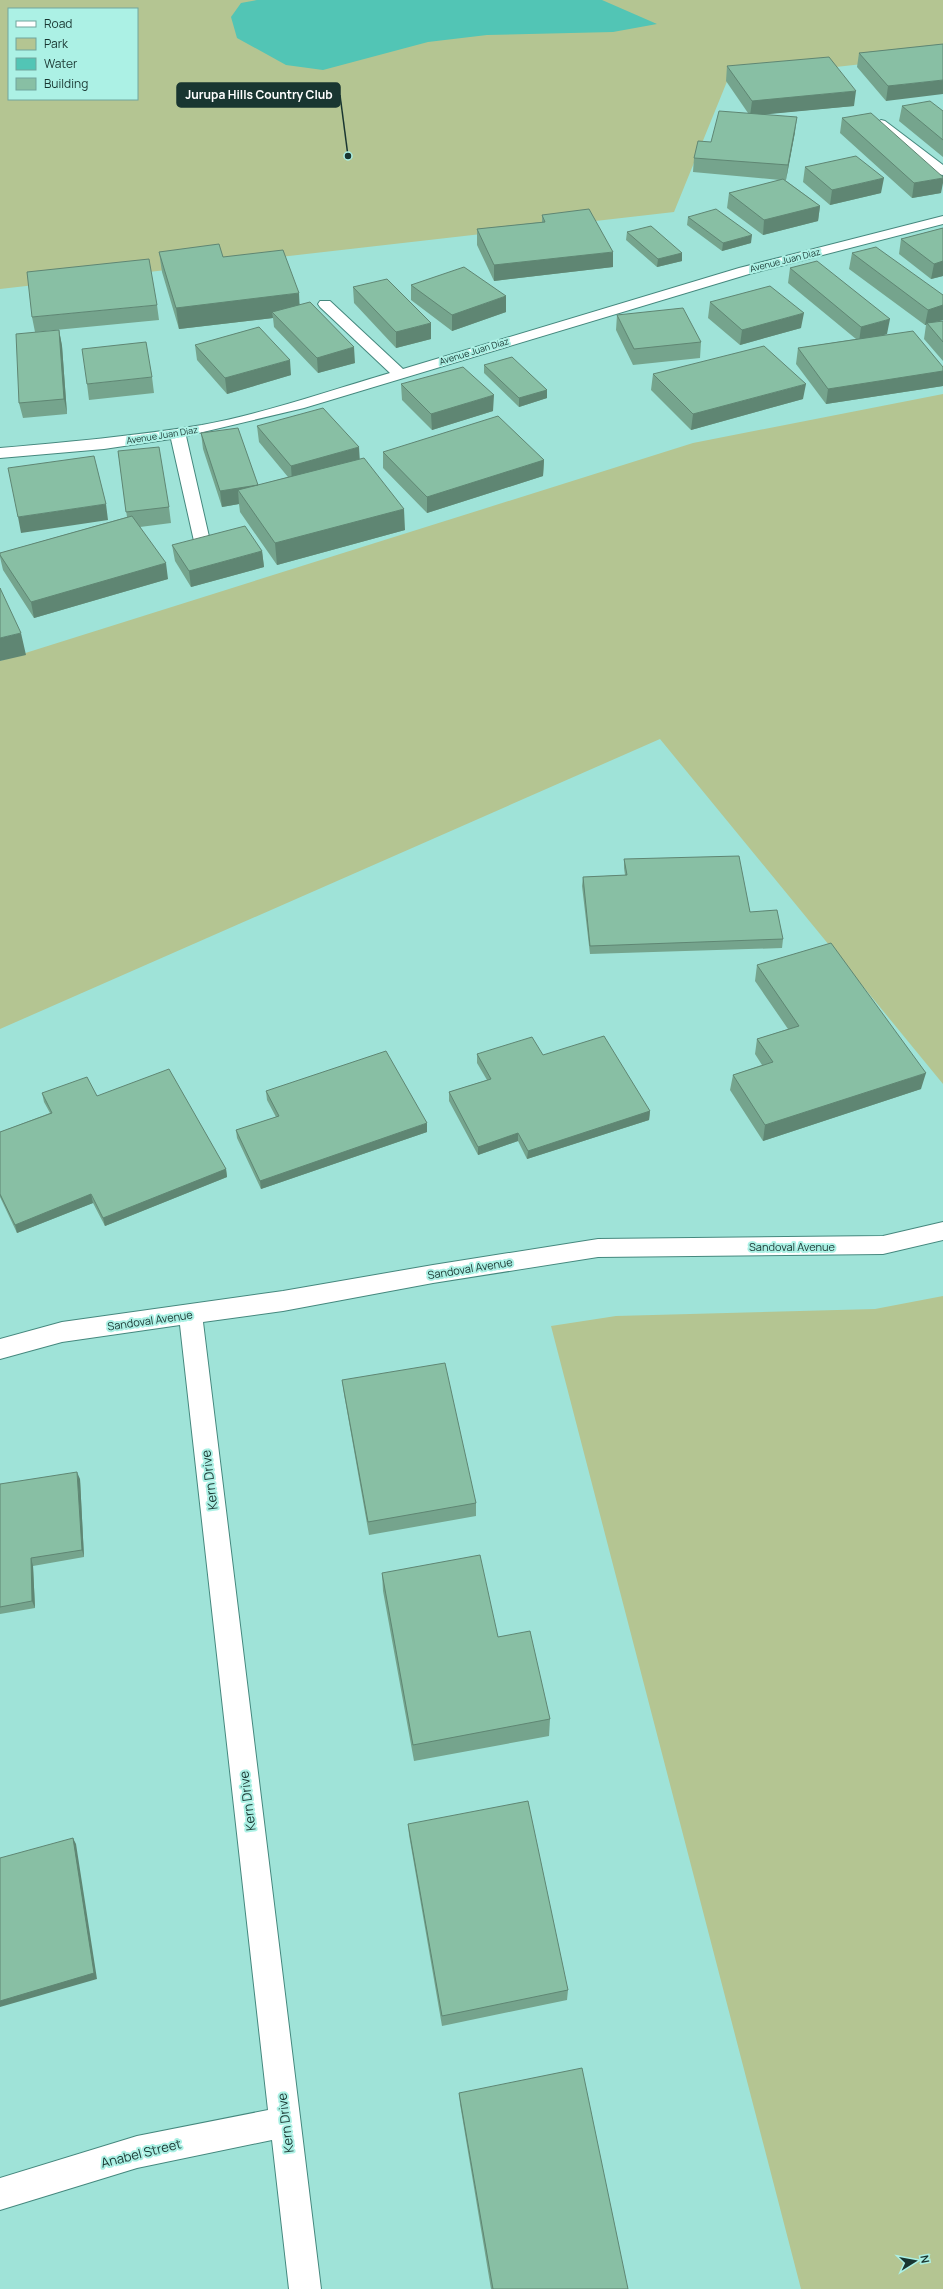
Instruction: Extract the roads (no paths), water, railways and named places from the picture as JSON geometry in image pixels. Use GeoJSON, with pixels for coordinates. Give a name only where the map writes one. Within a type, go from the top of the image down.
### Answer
{"type":"FeatureCollection","features":[{"type":"Feature","properties":{"kind":"street"},"geometry":{"type":"LineString","coordinates":[[881,124],[943,171]]}},
{"type":"Feature","properties":{"kind":"street","name":"Avenue Juan Diaz"},"geometry":{"type":"LineString","coordinates":[[0,453],[104,444],[204,429],[298,405],[744,271],[943,220]]}},
{"type":"Feature","properties":{"kind":"street"},"geometry":{"type":"LineString","coordinates":[[325,304],[400,374]]}},
{"type":"Feature","properties":{"kind":"street"},"geometry":{"type":"LineString","coordinates":[[178,433],[202,541]]}},
{"type":"Feature","properties":{"kind":"street","name":"Sandoval Avenue"},"geometry":{"type":"LineString","coordinates":[[0,1349],[62,1332],[283,1301],[433,1274],[598,1248],[883,1245],[943,1231]]}},
{"type":"Feature","properties":{"kind":"street","name":"Kern Drive"},"geometry":{"type":"LineString","coordinates":[[190,1314],[305,2289]]}},
{"type":"Feature","properties":{"kind":"street","name":"Anabel Street"},"geometry":{"type":"LineString","coordinates":[[0,2194],[137,2152],[285,2122]]}},
{"type":"Feature","properties":{"kind":"water"},"geometry":{"type":"Polygon","coordinates":[[[257,0],[602,0],[657,24],[613,32],[487,35],[428,42],[323,70],[286,65],[237,38],[231,17],[241,3],[257,0]]]}},
{"type":"Feature","properties":{"kind":"place","name":"Jurupa Hills Country Club"},"geometry":{"type":"Point","coordinates":[348,156]}}]}
